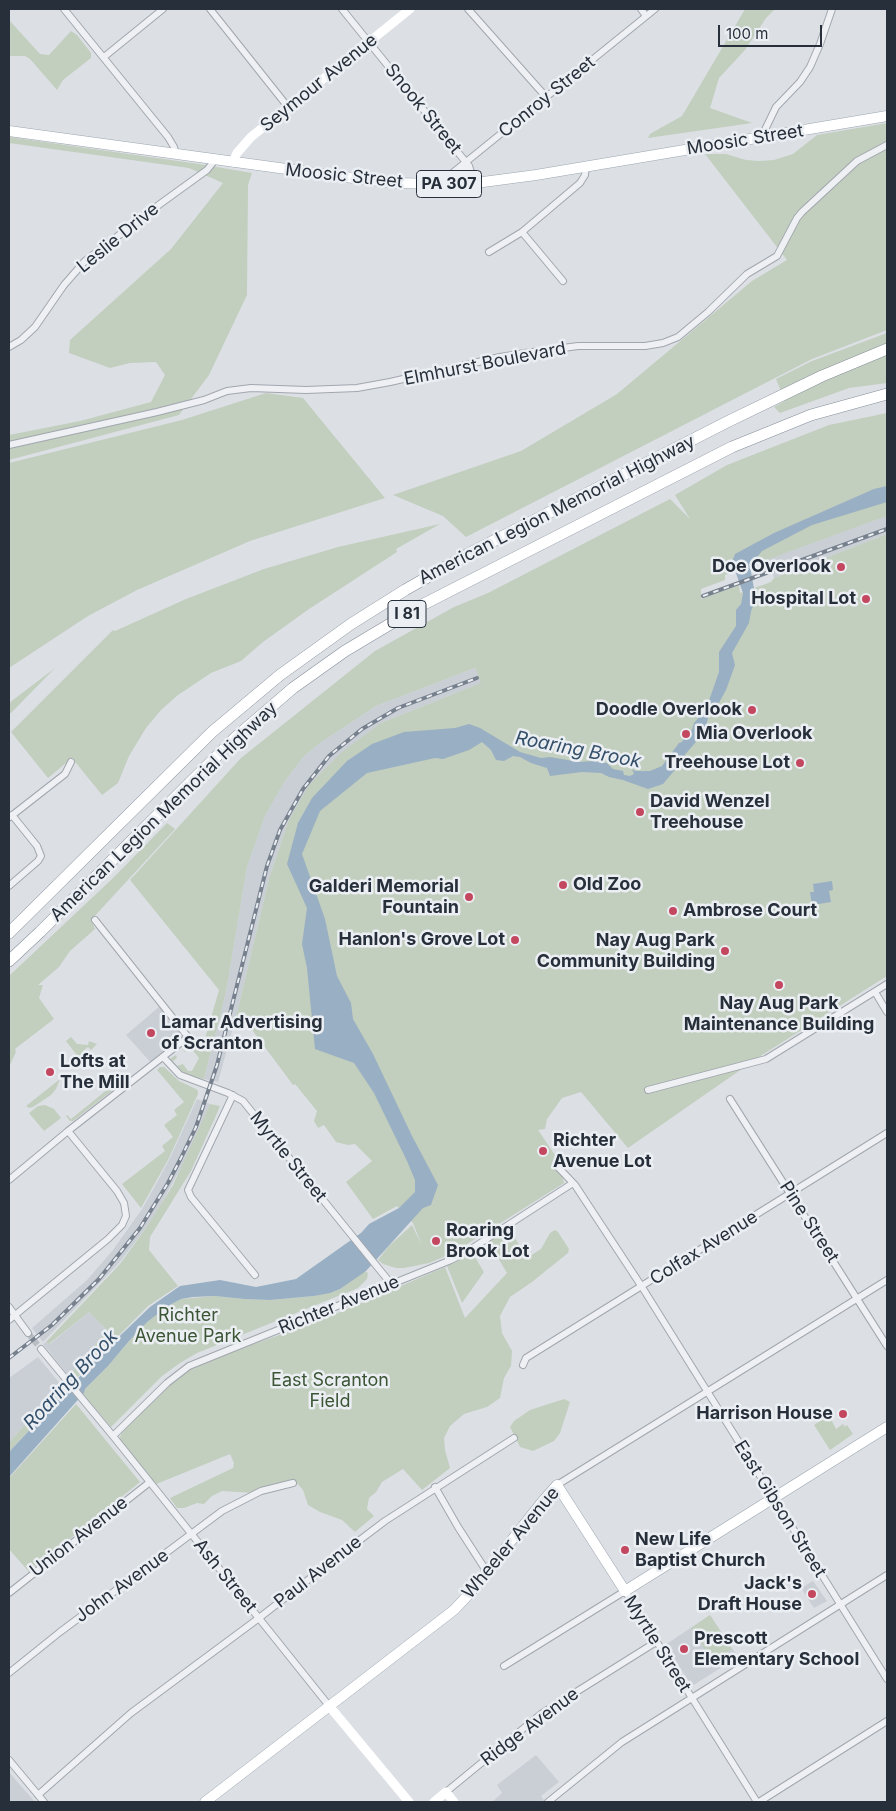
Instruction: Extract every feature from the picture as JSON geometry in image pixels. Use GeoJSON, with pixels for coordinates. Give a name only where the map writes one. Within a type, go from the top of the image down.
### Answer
{"type":"FeatureCollection","features":[{"type":"Feature","properties":{"kind":"highway","name":"American Legion Memorial Highway"},"geometry":{"type":"LineString","coordinates":[[9,933],[212,732],[280,676],[351,624],[405,590],[470,553],[729,421],[822,376],[887,348]]}},
{"type":"Feature","properties":{"kind":"highway","name":"American Legion Memorial Highway"},"geometry":{"type":"LineString","coordinates":[[9,961],[241,732],[300,683],[355,644],[446,592],[732,447],[834,407],[887,394]]}},
{"type":"Feature","properties":{"kind":"main road","name":"Moosic Street"},"geometry":{"type":"LineString","coordinates":[[9,131],[361,179],[396,183],[440,184],[469,183],[586,166],[887,116]]}},
{"type":"Feature","properties":{"kind":"main road"},"geometry":{"type":"LineString","coordinates":[[625,1591],[887,1427]]}},
{"type":"Feature","properties":{"kind":"main road","name":"Wheeler Avenue"},"geometry":{"type":"LineString","coordinates":[[205,1802],[454,1610],[558,1485]]}},
{"type":"Feature","properties":{"kind":"main road","name":"Myrtle Street"},"geometry":{"type":"LineString","coordinates":[[558,1485],[625,1591]]}},
{"type":"Feature","properties":{"kind":"street"},"geometry":{"type":"LineString","coordinates":[[64,9],[168,137],[176,154]]}},
{"type":"Feature","properties":{"kind":"street"},"geometry":{"type":"LineString","coordinates":[[104,57],[163,9]]}},
{"type":"Feature","properties":{"kind":"street"},"geometry":{"type":"LineString","coordinates":[[210,9],[288,107]]}},
{"type":"Feature","properties":{"kind":"street","name":"Snook Street"},"geometry":{"type":"LineString","coordinates":[[342,9],[466,163],[474,177],[469,183]]}},
{"type":"Feature","properties":{"kind":"street","name":"Seymour Avenue"},"geometry":{"type":"LineString","coordinates":[[233,162],[237,153],[251,137],[410,9]]}},
{"type":"Feature","properties":{"kind":"street"},"geometry":{"type":"LineString","coordinates":[[468,9],[547,98]]}},
{"type":"Feature","properties":{"kind":"street"},"geometry":{"type":"LineString","coordinates":[[641,9],[646,16]]}},
{"type":"Feature","properties":{"kind":"street","name":"Conroy Street"},"geometry":{"type":"LineString","coordinates":[[440,184],[655,9]]}},
{"type":"Feature","properties":{"kind":"street"},"geometry":{"type":"LineString","coordinates":[[761,138],[776,107],[800,82],[810,67],[832,9]]}},
{"type":"Feature","properties":{"kind":"street","name":"Elmhurst Boulevard"},"geometry":{"type":"LineString","coordinates":[[9,445],[157,412],[204,400],[226,391],[251,388],[306,390],[357,388],[525,353],[578,346],[645,346],[663,343],[678,337],[708,312],[747,274],[777,256],[802,212],[856,161],[887,145]]}},
{"type":"Feature","properties":{"kind":"street","name":"Leslie Drive"},"geometry":{"type":"LineString","coordinates":[[9,347],[21,340],[35,327],[68,280],[85,261],[207,170],[215,160]]}},
{"type":"Feature","properties":{"kind":"street"},"geometry":{"type":"LineString","coordinates":[[489,252],[522,232],[580,183],[585,175],[586,166]]}},
{"type":"Feature","properties":{"kind":"street"},"geometry":{"type":"LineString","coordinates":[[522,232],[562,281]]}},
{"type":"Feature","properties":{"kind":"street"},"geometry":{"type":"LineString","coordinates":[[9,886],[38,861],[41,856],[37,846],[10,817],[65,774],[71,762]]}},
{"type":"Feature","properties":{"kind":"street"},"geometry":{"type":"LineString","coordinates":[[9,1180],[188,1037],[95,920]]}},
{"type":"Feature","properties":{"kind":"street"},"geometry":{"type":"LineString","coordinates":[[648,1090],[766,1059],[887,984]]}},
{"type":"Feature","properties":{"kind":"street"},"geometry":{"type":"LineString","coordinates":[[875,992],[887,1012]]}},
{"type":"Feature","properties":{"kind":"street","name":"Myrtle Street"},"geometry":{"type":"LineString","coordinates":[[163,1057],[180,1075],[233,1095],[243,1101],[392,1285]]}},
{"type":"Feature","properties":{"kind":"street"},"geometry":{"type":"LineString","coordinates":[[233,1095],[188,1190],[191,1197],[255,1274]]}},
{"type":"Feature","properties":{"kind":"street","name":"Pine Street"},"geometry":{"type":"LineString","coordinates":[[730,1099],[887,1346]]}},
{"type":"Feature","properties":{"kind":"street"},"geometry":{"type":"LineString","coordinates":[[9,1320],[108,1239],[122,1225],[126,1216],[124,1203],[117,1191],[68,1131]]}},
{"type":"Feature","properties":{"kind":"street","name":"Colfax Avenue"},"geometry":{"type":"LineString","coordinates":[[523,1365],[526,1358],[887,1133]]}},
{"type":"Feature","properties":{"kind":"street","name":"East Gibson Street"},"geometry":{"type":"LineString","coordinates":[[556,1164],[573,1183],[642,1287],[887,1679]]}},
{"type":"Feature","properties":{"kind":"street","name":"Richter Avenue"},"geometry":{"type":"LineString","coordinates":[[113,1436],[167,1383],[189,1366],[392,1285],[468,1251],[573,1183]]}},
{"type":"Feature","properties":{"kind":"street","name":"Wheeler Avenue"},"geometry":{"type":"LineString","coordinates":[[558,1485],[887,1280]]}},
{"type":"Feature","properties":{"kind":"street"},"geometry":{"type":"LineString","coordinates":[[9,1307],[28,1333]]}},
{"type":"Feature","properties":{"kind":"street","name":"Ash Street"},"geometry":{"type":"LineString","coordinates":[[41,1349],[409,1802]]}},
{"type":"Feature","properties":{"kind":"street","name":"Paul Avenue"},"geometry":{"type":"LineString","coordinates":[[38,1795],[131,1713],[385,1521],[514,1438]]}},
{"type":"Feature","properties":{"kind":"street","name":"Union Avenue"},"geometry":{"type":"LineString","coordinates":[[9,1593],[150,1482]]}},
{"type":"Feature","properties":{"kind":"street","name":"John Avenue"},"geometry":{"type":"LineString","coordinates":[[9,1674],[60,1632],[222,1511],[261,1491],[293,1483]]}},
{"type":"Feature","properties":{"kind":"street"},"geometry":{"type":"LineString","coordinates":[[435,1488],[487,1572]]}},
{"type":"Feature","properties":{"kind":"street"},"geometry":{"type":"LineString","coordinates":[[548,1802],[622,1742],[887,1575]]}},
{"type":"Feature","properties":{"kind":"street"},"geometry":{"type":"LineString","coordinates":[[504,1666],[625,1591]]}},
{"type":"Feature","properties":{"kind":"street","name":"Myrtle Street"},"geometry":{"type":"LineString","coordinates":[[625,1591],[758,1802]]}},
{"type":"Feature","properties":{"kind":"street","name":"Ridge Avenue"},"geometry":{"type":"LineString","coordinates":[[434,1802],[541,1714],[656,1642]]}},
{"type":"Feature","properties":{"kind":"street"},"geometry":{"type":"LineString","coordinates":[[758,1802],[887,1721]]}},
{"type":"Feature","properties":{"kind":"street"},"geometry":{"type":"LineString","coordinates":[[9,1760],[44,1802]]}},
{"type":"Feature","properties":{"kind":"street"},"geometry":{"type":"LineString","coordinates":[[446,1792],[454,1802]]}},
{"type":"Feature","properties":{"kind":"shaded area"},"geometry":{"type":"Polygon","coordinates":[[[887,516],[887,534],[774,578],[768,559],[887,516]]]}},
{"type":"Feature","properties":{"kind":"shaded area"},"geometry":{"type":"Polygon","coordinates":[[[475,668],[482,683],[381,723],[288,822],[269,879],[236,1017],[218,1082],[204,1079],[226,992],[247,867],[265,816],[285,781],[304,756],[320,743],[376,706],[475,668]]]}},
{"type":"Feature","properties":{"kind":"shaded area","name":"Lamar Advertising of Scranton"},"geometry":{"type":"Polygon","coordinates":[[[160,1006],[186,1036],[153,1065],[126,1035],[160,1006]]]}},
{"type":"Feature","properties":{"kind":"shaded area"},"geometry":{"type":"Polygon","coordinates":[[[197,1099],[210,1104],[187,1157],[160,1206],[119,1263],[43,1342],[32,1328],[87,1280],[113,1250],[142,1209],[155,1186],[197,1099]]]}},
{"type":"Feature","properties":{"kind":"shaded area"},"geometry":{"type":"Polygon","coordinates":[[[89,1312],[107,1330],[69,1376],[43,1344],[46,1342],[50,1344],[89,1312]]]}},
{"type":"Feature","properties":{"kind":"shaded area"},"geometry":{"type":"Polygon","coordinates":[[[38,1357],[62,1386],[9,1442],[9,1378],[38,1357]]]}},
{"type":"Feature","properties":{"kind":"shaded area"},"geometry":{"type":"Polygon","coordinates":[[[813,1581],[827,1601],[814,1608],[801,1588],[813,1581]]]}},
{"type":"Feature","properties":{"kind":"shaded area"},"geometry":{"type":"Polygon","coordinates":[[[710,1615],[738,1657],[692,1686],[665,1645],[710,1615]]]}},
{"type":"Feature","properties":{"kind":"shaded area"},"geometry":{"type":"Polygon","coordinates":[[[536,1755],[559,1782],[541,1796],[545,1802],[492,1802],[502,1793],[497,1785],[536,1755]]]}},
{"type":"Feature","properties":{"kind":"shaded area"},"geometry":{"type":"Polygon","coordinates":[[[9,1772],[35,1802],[9,1802],[9,1772]]]}},
{"type":"Feature","properties":{"kind":"green space"},"geometry":{"type":"Polygon","coordinates":[[[745,9],[775,9],[766,18],[745,50],[719,78],[710,108],[752,123],[648,138],[650,134],[682,116],[745,9]]]}},
{"type":"Feature","properties":{"kind":"green space"},"geometry":{"type":"Polygon","coordinates":[[[9,20],[40,54],[49,55],[71,31],[77,35],[91,53],[91,58],[63,80],[57,90],[30,59],[25,56],[9,56],[9,20]]]}},
{"type":"Feature","properties":{"kind":"green space"},"geometry":{"type":"Polygon","coordinates":[[[887,123],[887,330],[812,359],[466,537],[443,516],[393,495],[521,451],[617,394],[752,281],[787,260],[705,154],[726,154],[746,160],[774,160],[793,154],[817,135],[887,123]]]}},
{"type":"Feature","properties":{"kind":"green space"},"geometry":{"type":"Polygon","coordinates":[[[9,137],[252,173],[248,185],[247,295],[209,375],[179,415],[9,460],[9,435],[80,421],[151,402],[165,375],[156,362],[130,363],[110,368],[69,353],[70,340],[171,249],[223,183],[189,168],[9,143],[9,137]]]}},
{"type":"Feature","properties":{"kind":"green space"},"geometry":{"type":"Polygon","coordinates":[[[887,333],[887,383],[849,388],[780,413],[774,407],[785,401],[776,379],[812,361],[887,333]]]}},
{"type":"Feature","properties":{"kind":"green space"},"geometry":{"type":"Polygon","coordinates":[[[266,393],[303,398],[385,498],[250,541],[137,590],[88,616],[9,668],[9,463],[182,420],[266,393]]]}},
{"type":"Feature","properties":{"kind":"green space"},"geometry":{"type":"Polygon","coordinates":[[[887,413],[887,516],[725,575],[725,580],[701,589],[701,599],[739,585],[740,593],[887,534],[887,976],[762,1055],[628,1148],[581,1092],[562,1098],[547,1119],[545,1129],[538,1130],[559,1161],[564,1183],[453,1253],[429,1263],[404,1268],[383,1264],[378,1260],[389,1246],[412,1225],[422,1246],[413,1223],[397,1206],[373,1219],[346,1182],[372,1161],[355,1144],[348,1145],[336,1142],[324,1125],[318,1128],[314,1121],[317,1111],[295,1084],[293,1085],[244,1019],[236,1017],[269,879],[288,822],[309,785],[342,752],[381,723],[481,683],[475,668],[376,706],[320,743],[304,756],[285,781],[265,816],[247,867],[226,992],[204,1079],[190,1076],[170,1061],[176,1055],[177,1058],[173,1061],[177,1066],[183,1064],[188,1071],[192,1071],[199,1058],[191,1048],[185,1052],[182,1049],[196,1039],[200,1044],[204,1042],[219,990],[130,880],[241,758],[375,651],[454,607],[488,593],[670,499],[690,519],[675,495],[727,465],[829,425],[887,413]]]}},
{"type":"Feature","properties":{"kind":"green space"},"geometry":{"type":"Polygon","coordinates":[[[440,524],[396,549],[397,552],[309,609],[263,642],[241,661],[211,673],[178,695],[161,710],[146,728],[129,756],[118,783],[102,795],[72,758],[48,778],[11,732],[113,630],[115,631],[186,599],[264,569],[338,547],[440,524]]]}},
{"type":"Feature","properties":{"kind":"green space"},"geometry":{"type":"Polygon","coordinates":[[[55,668],[9,715],[9,703],[55,668]]]}},
{"type":"Feature","properties":{"kind":"green space"},"geometry":{"type":"Polygon","coordinates":[[[167,823],[175,829],[91,920],[95,929],[70,951],[59,967],[38,985],[43,985],[39,998],[54,1019],[15,1049],[16,1052],[9,1067],[9,976],[112,879],[167,823]]]}},
{"type":"Feature","properties":{"kind":"green space"},"geometry":{"type":"Polygon","coordinates":[[[71,1037],[77,1044],[88,1045],[89,1041],[97,1044],[91,1050],[88,1047],[83,1051],[91,1060],[85,1066],[66,1041],[71,1037]]]}},
{"type":"Feature","properties":{"kind":"green space"},"geometry":{"type":"Polygon","coordinates":[[[160,1067],[164,1067],[179,1081],[196,1089],[198,1094],[169,1158],[141,1208],[122,1184],[165,1151],[162,1146],[173,1137],[164,1125],[177,1115],[174,1110],[184,1102],[157,1070],[160,1067]]]}},
{"type":"Feature","properties":{"kind":"green space"},"geometry":{"type":"Polygon","coordinates":[[[124,1076],[127,1079],[73,1121],[70,1121],[66,1116],[71,1119],[124,1076]]]}},
{"type":"Feature","properties":{"kind":"green space"},"geometry":{"type":"Polygon","coordinates":[[[60,1079],[51,1095],[33,1107],[29,1108],[26,1106],[60,1079]]]}},
{"type":"Feature","properties":{"kind":"green space"},"geometry":{"type":"Polygon","coordinates":[[[210,1104],[220,1106],[191,1171],[150,1237],[149,1250],[178,1286],[148,1306],[73,1382],[69,1376],[107,1330],[89,1312],[49,1344],[46,1342],[120,1264],[146,1228],[173,1185],[210,1104]]]}},
{"type":"Feature","properties":{"kind":"green space"},"geometry":{"type":"Polygon","coordinates":[[[45,1105],[54,1109],[61,1118],[44,1131],[29,1113],[38,1106],[45,1105]]]}},
{"type":"Feature","properties":{"kind":"green space","name":"East Scranton Field"},"geometry":{"type":"Polygon","coordinates":[[[509,1228],[527,1258],[541,1249],[550,1233],[555,1230],[569,1249],[568,1253],[510,1297],[500,1316],[502,1333],[512,1351],[511,1366],[504,1378],[500,1398],[487,1407],[464,1414],[450,1426],[444,1438],[450,1468],[422,1490],[403,1469],[382,1482],[376,1492],[369,1498],[367,1509],[374,1516],[355,1532],[342,1520],[320,1512],[308,1505],[303,1490],[295,1481],[261,1489],[254,1493],[222,1491],[212,1496],[204,1504],[197,1503],[184,1508],[177,1508],[170,1498],[233,1468],[234,1463],[230,1454],[154,1485],[119,1442],[121,1434],[164,1387],[198,1364],[324,1319],[445,1267],[465,1318],[507,1273],[488,1241],[509,1228]]]}},
{"type":"Feature","properties":{"kind":"green space"},"geometry":{"type":"Polygon","coordinates":[[[473,1254],[484,1272],[462,1303],[447,1266],[473,1254]]]}},
{"type":"Feature","properties":{"kind":"green space","name":"Richter Avenue Park"},"geometry":{"type":"Polygon","coordinates":[[[364,1271],[368,1273],[367,1279],[358,1288],[197,1353],[180,1363],[162,1376],[111,1427],[83,1394],[85,1389],[108,1366],[146,1322],[181,1299],[215,1296],[270,1300],[314,1296],[340,1289],[364,1271]]]}},
{"type":"Feature","properties":{"kind":"green space"},"geometry":{"type":"Polygon","coordinates":[[[62,1386],[66,1391],[9,1452],[9,1442],[62,1386]]]}},
{"type":"Feature","properties":{"kind":"green space"},"geometry":{"type":"Polygon","coordinates":[[[564,1399],[570,1402],[560,1433],[554,1441],[533,1451],[520,1447],[510,1427],[514,1421],[530,1410],[564,1399]]]}},
{"type":"Feature","properties":{"kind":"green space"},"geometry":{"type":"Polygon","coordinates":[[[76,1404],[140,1482],[29,1572],[9,1549],[9,1478],[76,1404]]]}},
{"type":"Feature","properties":{"kind":"green space"},"geometry":{"type":"Polygon","coordinates":[[[830,1409],[832,1412],[829,1415],[836,1429],[843,1424],[845,1427],[847,1425],[853,1434],[830,1450],[814,1425],[825,1417],[825,1413],[830,1409]]]}},
{"type":"Feature","properties":{"kind":"green space"},"geometry":{"type":"Polygon","coordinates":[[[710,1615],[732,1649],[713,1661],[691,1628],[710,1615]]]}},
{"type":"Feature","properties":{"kind":"water"},"geometry":{"type":"Polygon","coordinates":[[[887,486],[887,502],[812,525],[762,551],[750,566],[756,600],[751,611],[749,623],[732,653],[735,665],[726,690],[716,708],[709,714],[706,726],[695,743],[663,784],[648,789],[601,773],[582,772],[550,776],[547,768],[520,757],[513,756],[504,761],[496,760],[491,750],[482,742],[469,750],[443,759],[435,758],[367,773],[320,811],[302,854],[325,919],[337,976],[351,1003],[353,1019],[373,1054],[412,1136],[438,1185],[431,1205],[423,1208],[366,1271],[340,1289],[330,1293],[270,1300],[215,1296],[193,1297],[181,1299],[168,1306],[147,1322],[129,1341],[9,1477],[10,1451],[98,1357],[150,1307],[180,1286],[220,1280],[256,1287],[296,1279],[361,1233],[369,1224],[399,1208],[415,1192],[415,1180],[407,1161],[374,1093],[354,1063],[315,1049],[307,968],[302,944],[307,908],[287,864],[298,823],[312,798],[347,761],[372,744],[404,732],[455,728],[469,724],[480,728],[520,752],[541,758],[550,757],[579,762],[594,761],[607,763],[613,769],[623,771],[624,775],[630,776],[634,774],[632,769],[635,771],[650,771],[662,766],[679,743],[682,742],[686,734],[692,730],[694,723],[706,709],[719,672],[719,652],[736,626],[736,610],[741,604],[743,593],[732,562],[735,554],[774,533],[874,489],[887,486]]]}},
{"type":"Feature","properties":{"kind":"water"},"geometry":{"type":"Polygon","coordinates":[[[832,881],[833,890],[829,891],[831,902],[812,905],[810,892],[814,892],[813,884],[832,881]]]}},
{"type":"Feature","properties":{"kind":"tunnel"},"geometry":{"type":"LineString","coordinates":[[28,1333],[41,1349]]}},
{"type":"Feature","properties":{"kind":"railway"},"geometry":{"type":"LineString","coordinates":[[703,596],[887,529]]}},
{"type":"Feature","properties":{"kind":"railway"},"geometry":{"type":"LineString","coordinates":[[9,1358],[52,1325],[99,1279],[140,1228],[181,1158],[196,1127],[217,1065],[267,866],[280,830],[303,789],[329,756],[362,729],[398,708],[477,678]]}},
{"type":"Feature","properties":{"kind":"place","name":"Doe Overlook"},"geometry":{"type":"Point","coordinates":[841,567]}},
{"type":"Feature","properties":{"kind":"place","name":"Hospital Lot"},"geometry":{"type":"Point","coordinates":[866,599]}},
{"type":"Feature","properties":{"kind":"place","name":"Doodle Overlook"},"geometry":{"type":"Point","coordinates":[752,710]}},
{"type":"Feature","properties":{"kind":"place","name":"Mia Overlook"},"geometry":{"type":"Point","coordinates":[686,734]}},
{"type":"Feature","properties":{"kind":"place","name":"Treehouse Lot"},"geometry":{"type":"Point","coordinates":[800,763]}},
{"type":"Feature","properties":{"kind":"place","name":"David Wenzel Treehouse"},"geometry":{"type":"Point","coordinates":[640,812]}},
{"type":"Feature","properties":{"kind":"place","name":"Old Zoo"},"geometry":{"type":"Point","coordinates":[563,885]}},
{"type":"Feature","properties":{"kind":"place","name":"Galderi Memorial Fountain"},"geometry":{"type":"Point","coordinates":[469,897]}},
{"type":"Feature","properties":{"kind":"place","name":"Ambrose Court"},"geometry":{"type":"Point","coordinates":[673,911]}},
{"type":"Feature","properties":{"kind":"place","name":"Hanlon's Grove Lot"},"geometry":{"type":"Point","coordinates":[515,940]}},
{"type":"Feature","properties":{"kind":"place","name":"Nay Aug Park Community Building"},"geometry":{"type":"Point","coordinates":[725,951]}},
{"type":"Feature","properties":{"kind":"place","name":"Nay Aug Park Maintenance Building"},"geometry":{"type":"Point","coordinates":[779,985]}},
{"type":"Feature","properties":{"kind":"place","name":"Lamar Advertising of Scranton"},"geometry":{"type":"Point","coordinates":[151,1033]}},
{"type":"Feature","properties":{"kind":"place","name":"Lofts at The Mill"},"geometry":{"type":"Point","coordinates":[50,1072]}},
{"type":"Feature","properties":{"kind":"place","name":"Richter Avenue Lot"},"geometry":{"type":"Point","coordinates":[543,1151]}},
{"type":"Feature","properties":{"kind":"place","name":"Roaring Brook Lot"},"geometry":{"type":"Point","coordinates":[436,1241]}},
{"type":"Feature","properties":{"kind":"place","name":"Harrison House"},"geometry":{"type":"Point","coordinates":[843,1414]}},
{"type":"Feature","properties":{"kind":"place","name":"New Life Baptist Church"},"geometry":{"type":"Point","coordinates":[625,1550]}},
{"type":"Feature","properties":{"kind":"place","name":"Jack's Draft House"},"geometry":{"type":"Point","coordinates":[812,1594]}},
{"type":"Feature","properties":{"kind":"place","name":"Prescott Elementary School"},"geometry":{"type":"Point","coordinates":[684,1649]}},
{"type":"Feature","properties":{"kind":"water label","name":"Roaring Brook"},"geometry":{"type":"Point","coordinates":[578,750]}},
{"type":"Feature","properties":{"kind":"water label","name":"Roaring Brook"},"geometry":{"type":"Point","coordinates":[71,1380]}}]}
